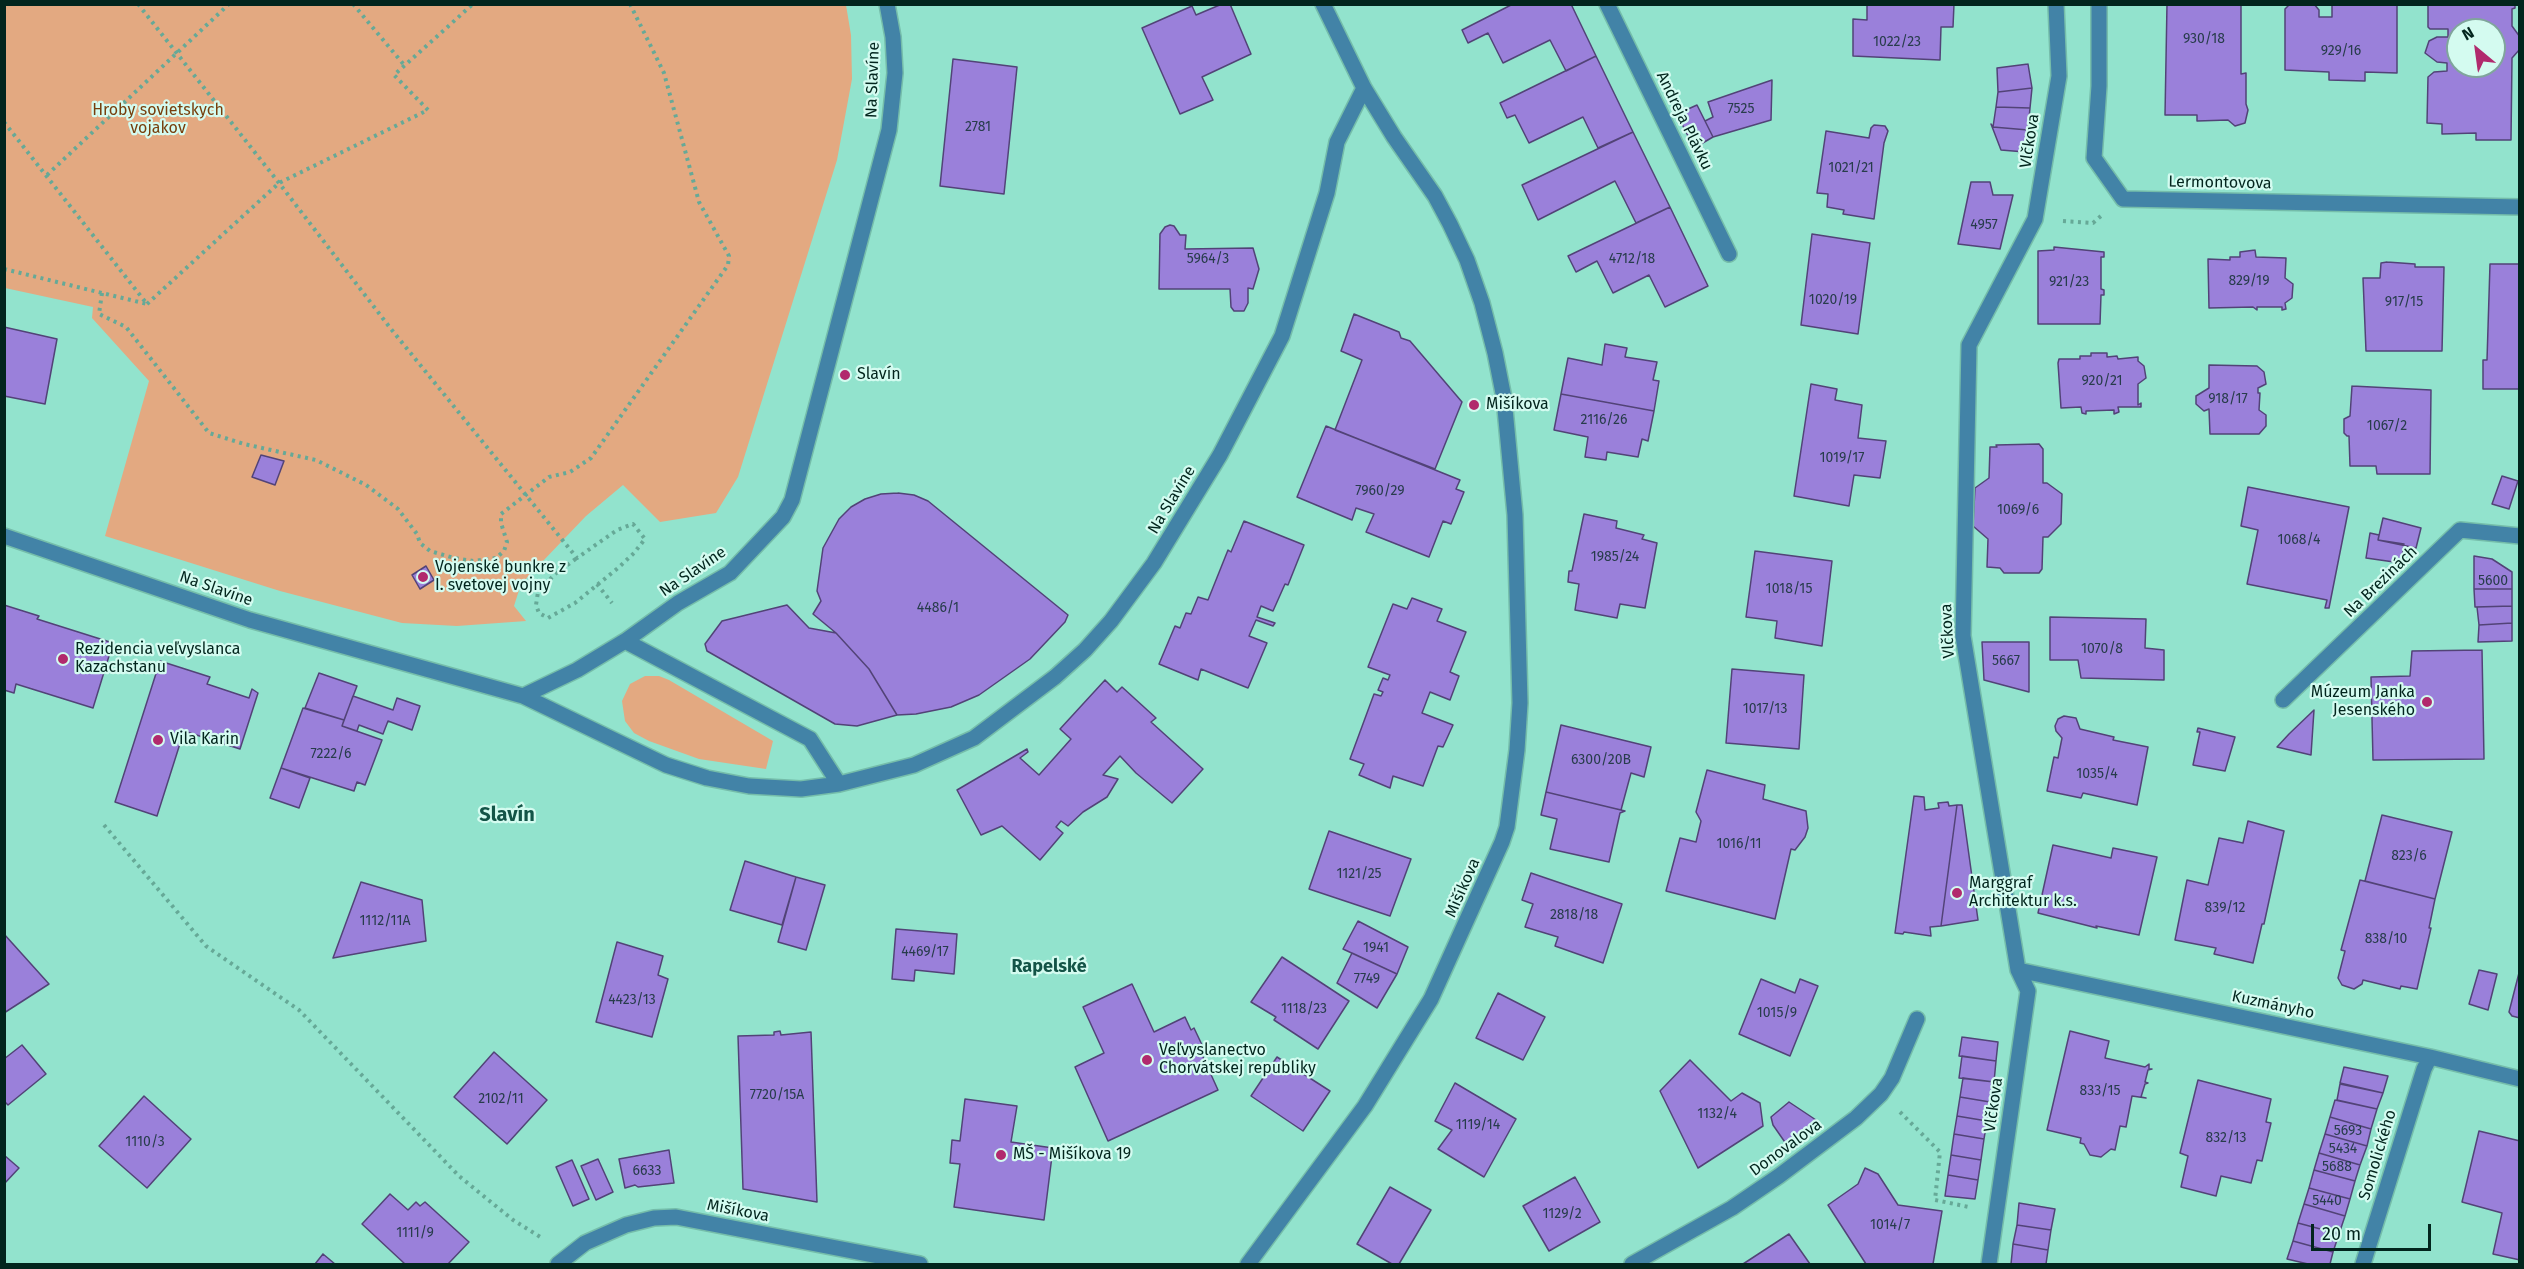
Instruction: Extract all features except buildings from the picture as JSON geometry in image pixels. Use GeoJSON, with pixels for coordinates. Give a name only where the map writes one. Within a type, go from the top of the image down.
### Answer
{"type":"FeatureCollection","features":[{"type":"Feature","properties":{"kind":"street","name":"Na Slavíne"},"geometry":{"type":"LineString","coordinates":[[523,696],[577,670],[625,641],[678,603],[730,573],[783,517],[792,500],[889,130],[894,73],[893,37],[887,4]]}},
{"type":"Feature","properties":{"kind":"street","name":"Mišíkova"},"geometry":{"type":"LineString","coordinates":[[1248,1264],[1365,1106],[1431,999],[1502,842],[1508,817],[1517,750],[1520,703],[1515,515],[1504,398],[1482,303],[1467,260],[1450,224],[1435,196],[1394,137],[1364,88],[1323,4]]}},
{"type":"Feature","properties":{"kind":"street","name":"Andreja Plávku"},"geometry":{"type":"LineString","coordinates":[[1607,4],[1729,254]]}},
{"type":"Feature","properties":{"kind":"street","name":"Vlčkova"},"geometry":{"type":"LineString","coordinates":[[1989,1264],[2028,991],[2018,970],[1963,636],[1969,345],[2035,219],[2059,76],[2056,4]]}},
{"type":"Feature","properties":{"kind":"street"},"geometry":{"type":"LineString","coordinates":[[2098,4],[2099,86],[2094,158],[2123,199]]}},
{"type":"Feature","properties":{"kind":"street","name":"Na Slavíne"},"geometry":{"type":"LineString","coordinates":[[4,536],[250,620],[523,696],[666,765],[707,778],[774,789],[801,789],[839,784],[914,765],[974,738],[1054,677],[1085,650],[1111,621],[1154,563],[1220,455],[1282,336],[1327,193],[1337,142],[1364,88]]}},
{"type":"Feature","properties":{"kind":"street","name":"Lermontovova"},"geometry":{"type":"LineString","coordinates":[[2123,199],[2520,207]]}},
{"type":"Feature","properties":{"kind":"street","name":"Na Brezinách"},"geometry":{"type":"LineString","coordinates":[[2283,700],[2460,530],[2520,536]]}},
{"type":"Feature","properties":{"kind":"street"},"geometry":{"type":"LineString","coordinates":[[625,641],[810,740],[839,784]]}},
{"type":"Feature","properties":{"kind":"street","name":"Kuzmányho"},"geometry":{"type":"LineString","coordinates":[[2018,970],[2430,1057],[2520,1079]]}},
{"type":"Feature","properties":{"kind":"street","name":"Donovalova"},"geometry":{"type":"LineString","coordinates":[[1632,1264],[1732,1208],[1831,1139],[1881,1094],[1896,1071],[1917,1019]]}},
{"type":"Feature","properties":{"kind":"street","name":"Somolického"},"geometry":{"type":"LineString","coordinates":[[2363,1264],[2424,1069],[2430,1057]]}},
{"type":"Feature","properties":{"kind":"street","name":"Mišíkova"},"geometry":{"type":"LineString","coordinates":[[558,1264],[585,1243],[626,1225],[654,1218],[676,1217],[921,1264]]}},
{"type":"Feature","properties":{"kind":"path"},"geometry":{"type":"LineString","coordinates":[[138,4],[391,329],[577,558]]}},
{"type":"Feature","properties":{"kind":"path"},"geometry":{"type":"LineString","coordinates":[[47,175],[229,4]]}},
{"type":"Feature","properties":{"kind":"path"},"geometry":{"type":"LineString","coordinates":[[352,4],[405,66]]}},
{"type":"Feature","properties":{"kind":"path"},"geometry":{"type":"LineString","coordinates":[[147,304],[279,183],[428,110],[394,75],[473,4]]}},
{"type":"Feature","properties":{"kind":"path"},"geometry":{"type":"LineString","coordinates":[[102,293],[99,314],[126,327],[209,434],[316,460],[366,485],[398,509],[408,520],[420,543],[430,551],[473,561],[496,558],[504,551],[507,542],[501,523],[501,514],[549,477],[570,472],[591,458],[728,265],[729,256],[699,202],[664,73],[630,4]]}},
{"type":"Feature","properties":{"kind":"path"},"geometry":{"type":"LineString","coordinates":[[4,122],[147,304]]}},
{"type":"Feature","properties":{"kind":"path"},"geometry":{"type":"LineString","coordinates":[[2035,219],[2093,223],[2123,199]]}},
{"type":"Feature","properties":{"kind":"path"},"geometry":{"type":"LineString","coordinates":[[4,269],[147,304]]}},
{"type":"Feature","properties":{"kind":"path"},"geometry":{"type":"LineString","coordinates":[[633,524],[645,538],[634,553],[575,603],[548,618],[539,613],[538,592],[555,574],[577,558],[617,530],[633,524]]}},
{"type":"Feature","properties":{"kind":"path"},"geometry":{"type":"LineString","coordinates":[[597,584],[612,603]]}},
{"type":"Feature","properties":{"kind":"path"},"geometry":{"type":"LineString","coordinates":[[104,825],[206,946],[298,1010],[459,1176],[513,1220],[542,1238]]}},
{"type":"Feature","properties":{"kind":"path"},"geometry":{"type":"LineString","coordinates":[[1881,1094],[1940,1152],[1935,1200]]}},
{"type":"Feature","properties":{"kind":"green space","name":"Hroby sovietskych vojakov"},"geometry":{"type":"Polygon","coordinates":[[[5,5],[846,5],[851,35],[852,79],[837,160],[738,477],[716,513],[660,522],[623,485],[586,516],[521,584],[514,606],[526,621],[457,626],[402,623],[280,591],[105,536],[149,381],[92,318],[93,307],[5,288],[5,5]]]}},
{"type":"Feature","properties":{"kind":"green space"},"geometry":{"type":"Polygon","coordinates":[[[645,676],[659,676],[669,680],[773,741],[766,769],[699,759],[649,741],[634,733],[625,721],[622,701],[630,684],[645,676]]]}},
{"type":"Feature","properties":{"kind":"place","name":"Slavín"},"geometry":{"type":"Point","coordinates":[845,375]}},
{"type":"Feature","properties":{"kind":"place","name":"Mišíkova"},"geometry":{"type":"Point","coordinates":[1474,405]}},
{"type":"Feature","properties":{"kind":"place","name":"Vojenské bunkre z I. svetovej vojny"},"geometry":{"type":"Point","coordinates":[423,577]}},
{"type":"Feature","properties":{"kind":"place","name":"Rezidencia veľvyslanca Kazachstanu"},"geometry":{"type":"Point","coordinates":[63,659]}},
{"type":"Feature","properties":{"kind":"place","name":"Múzeum Janka Jesenského"},"geometry":{"type":"Point","coordinates":[2427,702]}},
{"type":"Feature","properties":{"kind":"place","name":"Vila Karin"},"geometry":{"type":"Point","coordinates":[158,740]}},
{"type":"Feature","properties":{"kind":"place","name":"Marggraf Architektur k.s."},"geometry":{"type":"Point","coordinates":[1957,893]}},
{"type":"Feature","properties":{"kind":"place","name":"Veľvyslanectvo Chorvátskej republiky"},"geometry":{"type":"Point","coordinates":[1147,1060]}},
{"type":"Feature","properties":{"kind":"place","name":"MŠ - Mišíkova 19"},"geometry":{"type":"Point","coordinates":[1001,1155]}},
{"type":"Feature","properties":{"kind":"district","name":"Slavín"},"geometry":{"type":"Point","coordinates":[507,815]}},
{"type":"Feature","properties":{"kind":"district","name":"Rapelské"},"geometry":{"type":"Point","coordinates":[1049,967]}}]}
